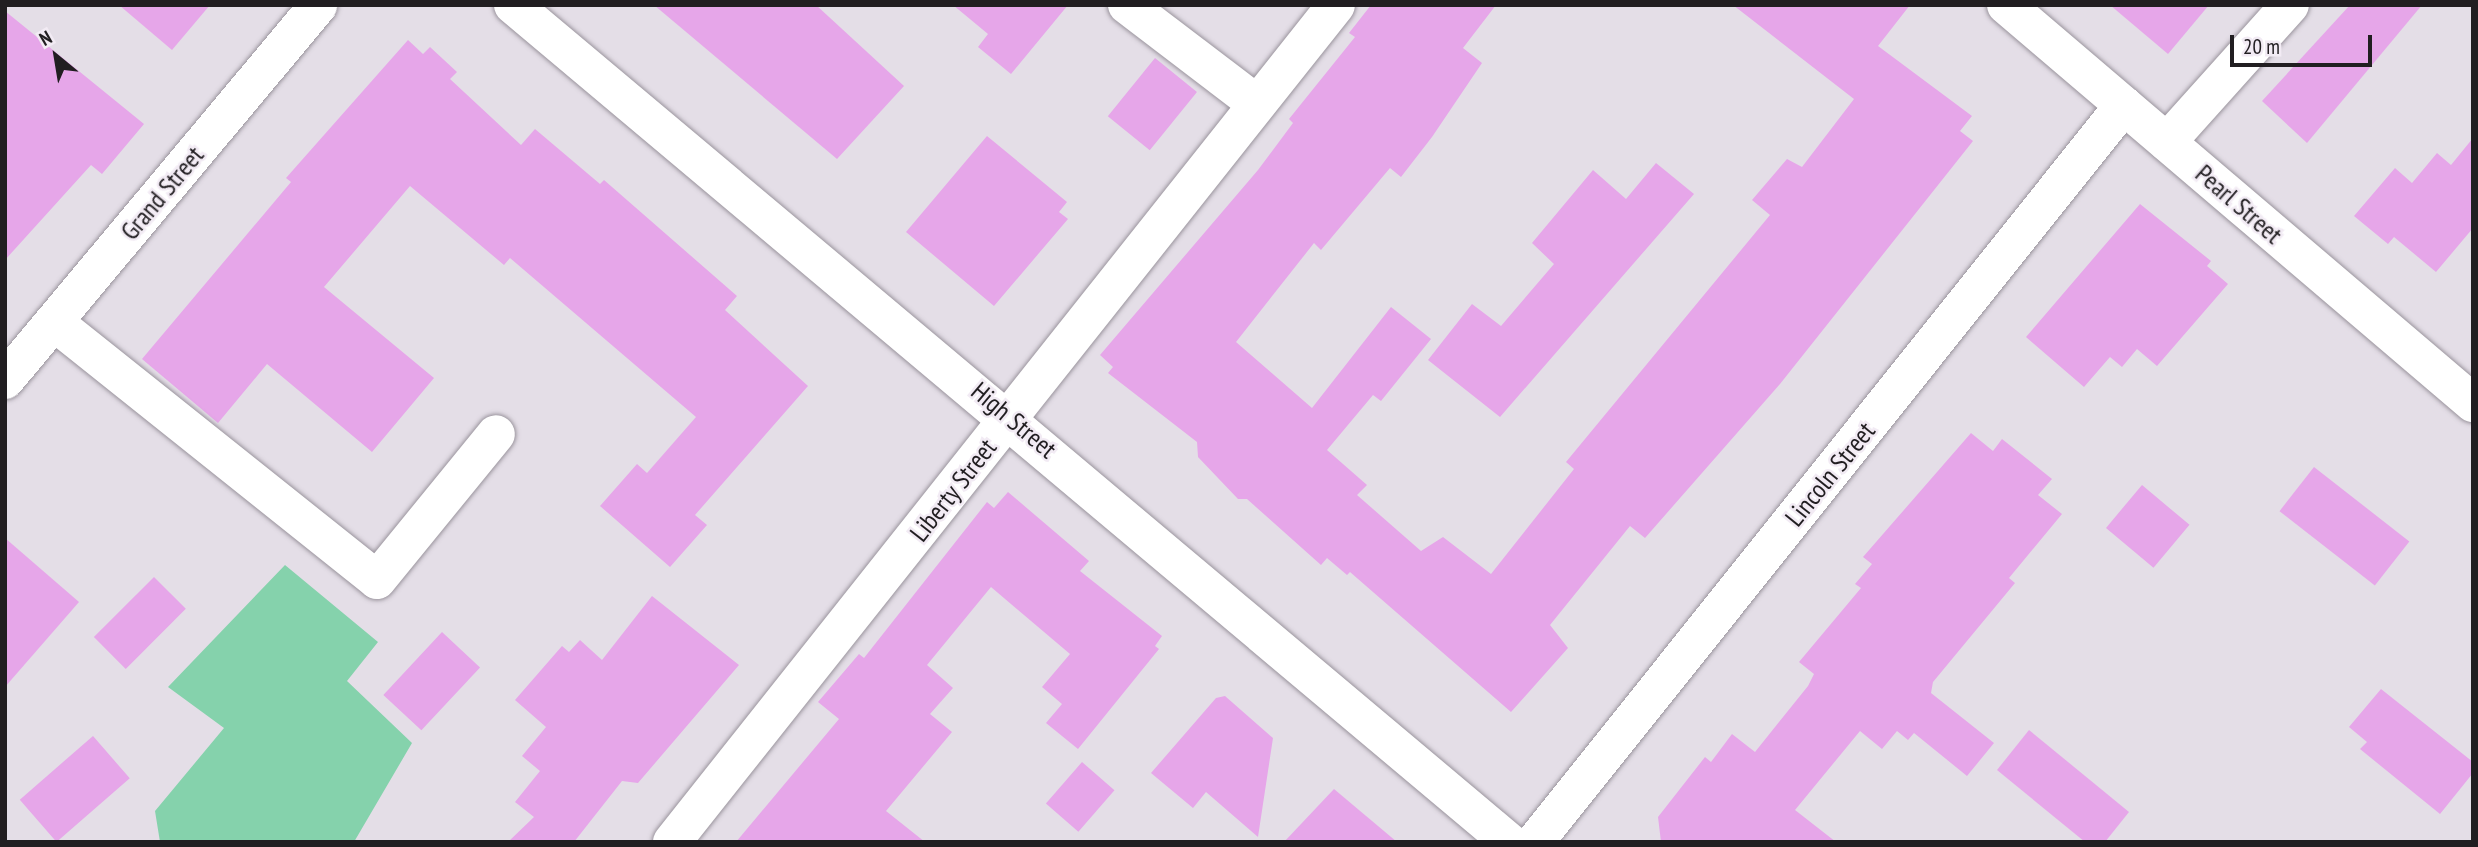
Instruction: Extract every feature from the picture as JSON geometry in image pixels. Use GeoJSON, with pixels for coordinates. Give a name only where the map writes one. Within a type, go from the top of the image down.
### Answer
{"type":"FeatureCollection","features":[{"type":"Feature","properties":{"kind":"street","name":"Grand Street"},"geometry":{"type":"LineString","coordinates":[[5,380],[318,5]]}},
{"type":"Feature","properties":{"kind":"street","name":"High Street"},"geometry":{"type":"LineString","coordinates":[[513,5],[1010,417],[1509,842]]}},
{"type":"Feature","properties":{"kind":"street"},"geometry":{"type":"LineString","coordinates":[[1127,5],[1257,104]]}},
{"type":"Feature","properties":{"kind":"street","name":"Liberty Street"},"geometry":{"type":"LineString","coordinates":[[672,842],[1336,5]]}},
{"type":"Feature","properties":{"kind":"street","name":"Pearl Street"},"geometry":{"type":"LineString","coordinates":[[2006,5],[2473,403]]}},
{"type":"Feature","properties":{"kind":"street"},"geometry":{"type":"LineString","coordinates":[[2166,142],[2290,5]]}},
{"type":"Feature","properties":{"kind":"street","name":"Lincoln Street"},"geometry":{"type":"LineString","coordinates":[[1535,842],[2123,105]]}},
{"type":"Feature","properties":{"kind":"street"},"geometry":{"type":"LineString","coordinates":[[54,321],[377,580],[496,434]]}},
{"type":"Feature","properties":{"kind":"green space"},"geometry":{"type":"Polygon","coordinates":[[[285,565],[378,642],[347,681],[412,743],[354,842],[160,842],[155,811],[224,728],[168,687],[285,565]]]}},
{"type":"Feature","properties":{"kind":"building"},"geometry":{"type":"Polygon","coordinates":[[[119,5],[210,5],[172,50],[119,5]]]}},
{"type":"Feature","properties":{"kind":"building"},"geometry":{"type":"Polygon","coordinates":[[[654,5],[816,5],[904,86],[837,159],[654,5]]]}},
{"type":"Feature","properties":{"kind":"building"},"geometry":{"type":"Polygon","coordinates":[[[953,5],[1068,5],[1011,74],[978,47],[988,34],[953,5]]]}},
{"type":"Feature","properties":{"kind":"building"},"geometry":{"type":"Polygon","coordinates":[[[1371,5],[1496,5],[1463,48],[1482,63],[1432,137],[1401,177],[1390,168],[1321,250],[1314,243],[1236,342],[1312,408],[1391,307],[1431,339],[1381,401],[1373,395],[1327,450],[1367,485],[1357,495],[1421,551],[1443,537],[1491,574],[1574,469],[1566,462],[1770,215],[1752,200],[1787,159],[1802,167],[1854,99],[1733,5],[1910,5],[1878,46],[1972,116],[1960,131],[1973,141],[1780,384],[1645,538],[1630,526],[1550,625],[1568,648],[1511,712],[1350,572],[1347,575],[1327,558],[1321,565],[1247,499],[1238,499],[1198,457],[1197,442],[1108,373],[1113,367],[1100,355],[1258,170],[1293,123],[1289,119],[1355,37],[1349,33],[1371,5]]]}},
{"type":"Feature","properties":{"kind":"building"},"geometry":{"type":"Polygon","coordinates":[[[2110,5],[2209,5],[2168,54],[2110,5]]]}},
{"type":"Feature","properties":{"kind":"building"},"geometry":{"type":"Polygon","coordinates":[[[2350,5],[2422,5],[2307,143],[2262,101],[2350,5]]]}},
{"type":"Feature","properties":{"kind":"building"},"geometry":{"type":"Polygon","coordinates":[[[5,11],[144,124],[102,174],[91,165],[5,260],[5,11]]]}},
{"type":"Feature","properties":{"kind":"building"},"geometry":{"type":"Polygon","coordinates":[[[408,40],[423,54],[430,47],[457,72],[450,79],[521,145],[535,129],[600,184],[604,180],[737,296],[725,310],[808,386],[695,515],[707,525],[670,567],[600,506],[637,464],[647,473],[696,417],[510,258],[504,265],[410,186],[324,287],[434,378],[372,452],[267,364],[218,423],[142,359],[291,182],[286,178],[408,40]]]}},
{"type":"Feature","properties":{"kind":"building"},"geometry":{"type":"Polygon","coordinates":[[[1155,58],[1197,92],[1150,150],[1108,116],[1155,58]]]}},
{"type":"Feature","properties":{"kind":"building"},"geometry":{"type":"Polygon","coordinates":[[[987,136],[1067,202],[1059,212],[1068,219],[994,306],[906,232],[987,136]]]}},
{"type":"Feature","properties":{"kind":"building"},"geometry":{"type":"Polygon","coordinates":[[[2473,138],[2473,228],[2436,272],[2394,237],[2388,244],[2354,216],[2395,168],[2412,183],[2437,153],[2451,165],[2473,138]]]}},
{"type":"Feature","properties":{"kind":"building"},"geometry":{"type":"Polygon","coordinates":[[[1656,163],[1694,194],[1500,417],[1428,360],[1472,304],[1501,326],[1554,264],[1532,243],[1593,170],[1626,199],[1656,163]]]}},
{"type":"Feature","properties":{"kind":"building"},"geometry":{"type":"Polygon","coordinates":[[[2140,204],[2211,261],[2207,266],[2228,284],[2157,366],[2137,349],[2122,367],[2110,357],[2084,387],[2026,337],[2140,204]]]}},
{"type":"Feature","properties":{"kind":"building"},"geometry":{"type":"Polygon","coordinates":[[[1971,433],[1993,451],[2002,439],[2052,479],[2038,495],[2062,514],[2009,578],[2015,583],[1933,682],[1931,693],[1994,743],[1967,776],[1914,733],[1908,740],[1897,731],[1882,749],[1860,731],[1795,810],[1836,842],[1661,842],[1658,817],[1705,757],[1711,762],[1732,734],[1755,752],[1808,686],[1814,674],[1799,662],[1861,588],[1855,584],[1872,564],[1863,557],[1971,433]]]}},
{"type":"Feature","properties":{"kind":"building"},"geometry":{"type":"Polygon","coordinates":[[[2314,467],[2409,541],[2375,586],[2280,511],[2314,467]]]}},
{"type":"Feature","properties":{"kind":"building"},"geometry":{"type":"Polygon","coordinates":[[[2142,485],[2189,525],[2153,568],[2106,528],[2142,485]]]}},
{"type":"Feature","properties":{"kind":"building"},"geometry":{"type":"Polygon","coordinates":[[[1008,492],[1089,561],[1080,571],[1162,636],[1155,646],[1159,649],[1078,749],[1046,723],[1062,704],[1042,687],[1070,654],[991,587],[927,665],[953,688],[930,714],[952,732],[886,811],[925,842],[736,842],[839,719],[818,702],[859,654],[864,658],[987,502],[994,508],[1008,492]]]}},
{"type":"Feature","properties":{"kind":"building"},"geometry":{"type":"Polygon","coordinates":[[[5,538],[79,602],[5,687],[5,538]]]}},
{"type":"Feature","properties":{"kind":"building"},"geometry":{"type":"Polygon","coordinates":[[[154,577],[186,609],[126,669],[94,637],[154,577]]]}},
{"type":"Feature","properties":{"kind":"building"},"geometry":{"type":"Polygon","coordinates":[[[652,596],[739,665],[638,783],[622,781],[574,842],[508,842],[534,817],[515,802],[540,771],[522,756],[546,727],[515,700],[562,646],[569,652],[580,640],[602,660],[652,596]]]}},
{"type":"Feature","properties":{"kind":"building"},"geometry":{"type":"Polygon","coordinates":[[[442,632],[480,667],[421,730],[383,695],[442,632]]]}},
{"type":"Feature","properties":{"kind":"building"},"geometry":{"type":"Polygon","coordinates":[[[2381,689],[2473,762],[2473,773],[2440,814],[2360,749],[2367,742],[2349,727],[2381,689]]]}},
{"type":"Feature","properties":{"kind":"building"},"geometry":{"type":"Polygon","coordinates":[[[1225,696],[1273,738],[1258,837],[1206,792],[1193,808],[1151,773],[1216,698],[1225,696]]]}},
{"type":"Feature","properties":{"kind":"building"},"geometry":{"type":"Polygon","coordinates":[[[2029,730],[2129,812],[2105,842],[2085,842],[1997,770],[2029,730]]]}},
{"type":"Feature","properties":{"kind":"building"},"geometry":{"type":"Polygon","coordinates":[[[93,736],[130,778],[57,842],[20,800],[93,736]]]}},
{"type":"Feature","properties":{"kind":"building"},"geometry":{"type":"Polygon","coordinates":[[[1082,762],[1114,790],[1078,832],[1046,804],[1082,762]]]}},
{"type":"Feature","properties":{"kind":"building"},"geometry":{"type":"Polygon","coordinates":[[[1334,789],[1397,842],[1284,842],[1334,789]]]}}]}
